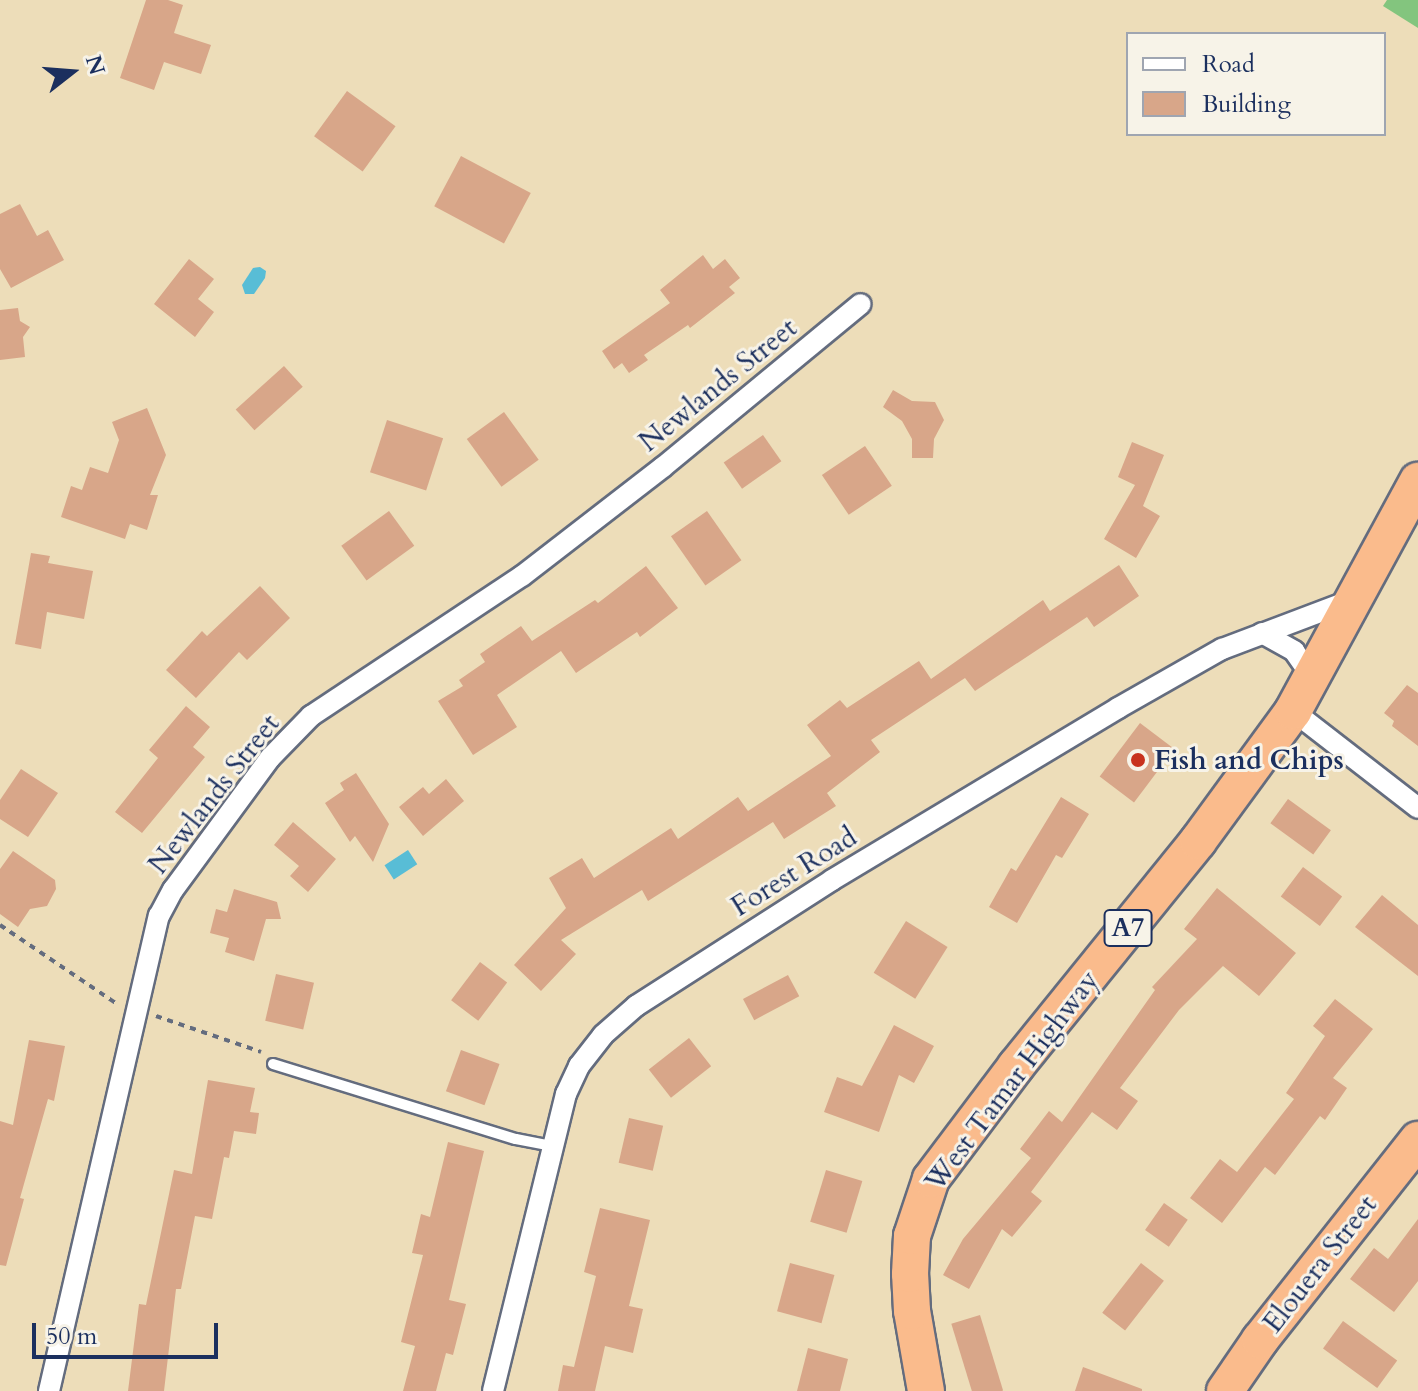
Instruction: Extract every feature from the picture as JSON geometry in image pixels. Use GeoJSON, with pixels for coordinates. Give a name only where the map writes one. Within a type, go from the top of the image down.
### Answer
{"type":"FeatureCollection","features":[{"type":"Feature","properties":{"kind":"highway","name":"West Tamar Highway"},"geometry":{"type":"LineString","coordinates":[[926,1391],[912,1311],[910,1274],[912,1236],[931,1179],[1016,1066],[1198,841],[1293,711],[1418,481]]}},
{"type":"Feature","properties":{"kind":"highway","name":"Elouera Street"},"geometry":{"type":"LineString","coordinates":[[1225,1391],[1260,1340],[1418,1140]]}},
{"type":"Feature","properties":{"kind":"street","name":"Newlands Street"},"geometry":{"type":"LineString","coordinates":[[49,1391],[159,916],[173,890],[270,758],[311,716],[522,576],[663,467],[861,304]]}},
{"type":"Feature","properties":{"kind":"street","name":"Forest Road"},"geometry":{"type":"LineString","coordinates":[[493,1391],[566,1094],[579,1066],[603,1035],[636,1006],[832,880],[1118,708],[1222,649],[1314,616],[1356,597]]}},
{"type":"Feature","properties":{"kind":"street"},"geometry":{"type":"LineString","coordinates":[[1262,633],[1294,651],[1312,677]]}},
{"type":"Feature","properties":{"kind":"street"},"geometry":{"type":"LineString","coordinates":[[1293,711],[1418,808]]}},
{"type":"Feature","properties":{"kind":"lane"},"geometry":{"type":"LineString","coordinates":[[273,1064],[516,1139],[551,1146]]}},
{"type":"Feature","properties":{"kind":"path"},"geometry":{"type":"LineString","coordinates":[[0,925],[116,1004]]}},
{"type":"Feature","properties":{"kind":"path"},"geometry":{"type":"LineString","coordinates":[[136,1013],[155,1016],[275,1057],[273,1064]]}},
{"type":"Feature","properties":{"kind":"green space"},"geometry":{"type":"Polygon","coordinates":[[[1387,0],[1418,0],[1418,28],[1383,6],[1387,0]]]}},
{"type":"Feature","properties":{"kind":"water"},"geometry":{"type":"Polygon","coordinates":[[[260,267],[266,271],[265,278],[254,294],[245,294],[242,285],[253,268],[260,267]]]}},
{"type":"Feature","properties":{"kind":"water"},"geometry":{"type":"Polygon","coordinates":[[[408,850],[417,864],[394,880],[385,865],[408,850]]]}},
{"type":"Feature","properties":{"kind":"building"},"geometry":{"type":"Polygon","coordinates":[[[146,0],[168,0],[183,5],[174,33],[211,45],[201,74],[164,62],[154,90],[120,78],[146,0]]]}},
{"type":"Feature","properties":{"kind":"building"},"geometry":{"type":"Polygon","coordinates":[[[347,91],[396,126],[363,172],[314,136],[347,91]]]}},
{"type":"Feature","properties":{"kind":"building"},"geometry":{"type":"Polygon","coordinates":[[[461,156],[531,193],[504,243],[434,206],[461,156]]]}},
{"type":"Feature","properties":{"kind":"building"},"geometry":{"type":"Polygon","coordinates":[[[20,204],[37,236],[48,230],[64,260],[11,288],[0,269],[0,214],[20,204]]]}},
{"type":"Feature","properties":{"kind":"building"},"geometry":{"type":"Polygon","coordinates":[[[703,255],[713,269],[725,259],[740,278],[729,287],[735,293],[690,328],[688,325],[644,355],[648,360],[629,373],[622,363],[614,369],[602,351],[670,303],[660,290],[703,255]]]}},
{"type":"Feature","properties":{"kind":"building"},"geometry":{"type":"Polygon","coordinates":[[[189,259],[214,279],[198,299],[214,312],[195,337],[154,304],[189,259]]]}},
{"type":"Feature","properties":{"kind":"building"},"geometry":{"type":"Polygon","coordinates":[[[18,308],[20,321],[30,327],[23,337],[25,357],[0,360],[0,310],[18,308]]]}},
{"type":"Feature","properties":{"kind":"building"},"geometry":{"type":"Polygon","coordinates":[[[284,366],[303,387],[254,430],[236,409],[284,366]]]}},
{"type":"Feature","properties":{"kind":"building"},"geometry":{"type":"Polygon","coordinates":[[[893,390],[912,401],[935,402],[944,420],[934,439],[933,458],[912,458],[912,439],[902,421],[883,407],[893,390]]]}},
{"type":"Feature","properties":{"kind":"building"},"geometry":{"type":"Polygon","coordinates":[[[147,408],[166,455],[150,495],[158,495],[147,530],[130,524],[125,539],[61,517],[71,486],[82,490],[90,467],[108,473],[119,440],[112,422],[147,408]]]}},
{"type":"Feature","properties":{"kind":"building"},"geometry":{"type":"Polygon","coordinates":[[[504,412],[539,460],[501,487],[467,439],[504,412]]]}},
{"type":"Feature","properties":{"kind":"building"},"geometry":{"type":"Polygon","coordinates":[[[387,420],[443,438],[426,491],[370,472],[387,420]]]}},
{"type":"Feature","properties":{"kind":"building"},"geometry":{"type":"Polygon","coordinates":[[[763,435],[781,461],[742,489],[724,463],[763,435]]]}},
{"type":"Feature","properties":{"kind":"building"},"geometry":{"type":"Polygon","coordinates":[[[1132,442],[1164,455],[1143,506],[1160,516],[1136,558],[1104,539],[1135,485],[1118,477],[1132,442]]]}},
{"type":"Feature","properties":{"kind":"building"},"geometry":{"type":"Polygon","coordinates":[[[865,446],[892,486],[849,515],[822,475],[865,446]]]}},
{"type":"Feature","properties":{"kind":"building"},"geometry":{"type":"Polygon","coordinates":[[[389,511],[414,546],[367,580],[341,546],[389,511]]]}},
{"type":"Feature","properties":{"kind":"building"},"geometry":{"type":"Polygon","coordinates":[[[707,511],[741,560],[705,585],[671,536],[707,511]]]}},
{"type":"Feature","properties":{"kind":"building"},"geometry":{"type":"Polygon","coordinates":[[[31,553],[50,556],[48,563],[93,571],[84,619],[47,612],[41,649],[15,644],[31,553]]]}},
{"type":"Feature","properties":{"kind":"building"},"geometry":{"type":"Polygon","coordinates":[[[1119,565],[1139,596],[1094,627],[1087,617],[975,691],[965,678],[871,740],[880,752],[827,793],[836,806],[784,839],[773,822],[648,901],[642,890],[561,940],[576,954],[541,991],[514,965],[566,908],[549,878],[582,858],[594,878],[671,828],[678,839],[738,797],[748,811],[831,756],[807,725],[840,700],[847,708],[919,661],[931,679],[1043,600],[1050,611],[1119,565]]]}},
{"type":"Feature","properties":{"kind":"building"},"geometry":{"type":"Polygon","coordinates":[[[646,566],[678,608],[640,637],[637,632],[576,673],[561,651],[497,695],[517,727],[473,755],[438,701],[463,686],[459,680],[485,662],[480,654],[521,626],[532,641],[595,600],[598,603],[646,566]]]}},
{"type":"Feature","properties":{"kind":"building"},"geometry":{"type":"Polygon","coordinates":[[[260,586],[290,618],[247,660],[239,652],[196,698],[166,670],[202,631],[207,636],[260,586]]]}},
{"type":"Feature","properties":{"kind":"building"},"geometry":{"type":"Polygon","coordinates":[[[1407,685],[1418,693],[1418,746],[1392,726],[1394,721],[1384,713],[1407,685]]]}},
{"type":"Feature","properties":{"kind":"building"},"geometry":{"type":"Polygon","coordinates":[[[186,706],[210,727],[193,747],[205,757],[142,833],[115,812],[158,758],[149,750],[186,706]]]}},
{"type":"Feature","properties":{"kind":"building"},"geometry":{"type":"Polygon","coordinates":[[[1140,723],[1174,749],[1134,802],[1100,777],[1140,723]]]}},
{"type":"Feature","properties":{"kind":"building"},"geometry":{"type":"Polygon","coordinates":[[[21,769],[58,793],[28,837],[0,819],[0,800],[21,769]]]}},
{"type":"Feature","properties":{"kind":"building"},"geometry":{"type":"Polygon","coordinates":[[[356,773],[389,824],[373,862],[355,836],[350,842],[325,803],[344,790],[340,783],[356,773]]]}},
{"type":"Feature","properties":{"kind":"building"},"geometry":{"type":"Polygon","coordinates":[[[446,779],[464,801],[423,836],[399,807],[423,787],[429,794],[446,779]]]}},
{"type":"Feature","properties":{"kind":"building"},"geometry":{"type":"Polygon","coordinates":[[[1061,797],[1089,814],[1062,858],[1056,855],[1017,923],[989,907],[1011,868],[1016,871],[1061,797]]]}},
{"type":"Feature","properties":{"kind":"building"},"geometry":{"type":"Polygon","coordinates":[[[1288,799],[1331,830],[1313,854],[1270,823],[1288,799]]]}},
{"type":"Feature","properties":{"kind":"building"},"geometry":{"type":"Polygon","coordinates":[[[293,822],[336,859],[308,892],[290,876],[299,866],[274,845],[293,822]]]}},
{"type":"Feature","properties":{"kind":"building"},"geometry":{"type":"Polygon","coordinates":[[[13,851],[55,880],[56,889],[47,906],[30,909],[18,927],[0,914],[0,869],[13,851]]]}},
{"type":"Feature","properties":{"kind":"building"},"geometry":{"type":"Polygon","coordinates":[[[1303,867],[1342,896],[1320,926],[1281,897],[1303,867]]]}},
{"type":"Feature","properties":{"kind":"building"},"geometry":{"type":"Polygon","coordinates":[[[1217,888],[1296,953],[1259,996],[1223,966],[1179,1010],[1120,1088],[1138,1101],[1117,1130],[1092,1112],[1031,1192],[1042,1201],[1012,1237],[1002,1229],[969,1289],[943,1275],[963,1239],[1031,1158],[1020,1149],[1049,1111],[1062,1122],[1155,990],[1152,987],[1197,939],[1184,929],[1217,888]]]}},
{"type":"Feature","properties":{"kind":"building"},"geometry":{"type":"Polygon","coordinates":[[[234,889],[277,902],[281,919],[266,919],[254,961],[225,952],[229,938],[210,933],[216,909],[227,912],[234,889]]]}},
{"type":"Feature","properties":{"kind":"building"},"geometry":{"type":"Polygon","coordinates":[[[1382,895],[1418,925],[1418,976],[1355,927],[1382,895]]]}},
{"type":"Feature","properties":{"kind":"building"},"geometry":{"type":"Polygon","coordinates":[[[906,921],[948,947],[915,999],[874,973],[906,921]]]}},
{"type":"Feature","properties":{"kind":"building"},"geometry":{"type":"Polygon","coordinates":[[[480,962],[507,982],[478,1021],[451,1000],[480,962]]]}},
{"type":"Feature","properties":{"kind":"building"},"geometry":{"type":"Polygon","coordinates":[[[276,974],[314,983],[303,1030],[265,1021],[276,974]]]}},
{"type":"Feature","properties":{"kind":"building"},"geometry":{"type":"Polygon","coordinates":[[[788,975],[799,996],[754,1020],[743,999],[788,975]]]}},
{"type":"Feature","properties":{"kind":"building"},"geometry":{"type":"Polygon","coordinates":[[[1335,999],[1373,1029],[1333,1078],[1347,1088],[1325,1120],[1320,1116],[1275,1175],[1265,1167],[1222,1223],[1190,1198],[1220,1159],[1237,1172],[1294,1099],[1286,1093],[1325,1036],[1313,1026],[1335,999]]]}},
{"type":"Feature","properties":{"kind":"building"},"geometry":{"type":"Polygon","coordinates":[[[894,1025],[934,1046],[914,1083],[899,1075],[879,1132],[824,1112],[837,1077],[862,1086],[894,1025]]]}},
{"type":"Feature","properties":{"kind":"building"},"geometry":{"type":"Polygon","coordinates":[[[689,1038],[711,1066],[671,1098],[649,1069],[689,1038]]]}},
{"type":"Feature","properties":{"kind":"building"},"geometry":{"type":"Polygon","coordinates":[[[29,1040],[65,1046],[54,1101],[48,1099],[20,1198],[24,1199],[6,1266],[0,1265],[0,1121],[13,1125],[29,1040]]]}},
{"type":"Feature","properties":{"kind":"building"},"geometry":{"type":"Polygon","coordinates":[[[461,1050],[500,1064],[484,1105],[446,1091],[461,1050]]]}},
{"type":"Feature","properties":{"kind":"building"},"geometry":{"type":"Polygon","coordinates":[[[208,1080],[255,1088],[250,1112],[259,1113],[256,1134],[234,1131],[229,1158],[224,1157],[212,1219],[195,1216],[181,1289],[176,1289],[164,1391],[128,1391],[139,1304],[146,1305],[174,1170],[192,1174],[208,1080]]]}},
{"type":"Feature","properties":{"kind":"building"},"geometry":{"type":"Polygon","coordinates":[[[629,1118],[663,1126],[653,1171],[619,1163],[629,1118]]]}},
{"type":"Feature","properties":{"kind":"building"},"geometry":{"type":"Polygon","coordinates":[[[448,1142],[484,1151],[449,1300],[466,1304],[453,1355],[446,1353],[436,1391],[403,1391],[415,1346],[401,1342],[423,1255],[412,1253],[421,1214],[430,1217],[448,1142]]]}},
{"type":"Feature","properties":{"kind":"building"},"geometry":{"type":"Polygon","coordinates":[[[826,1170],[862,1181],[847,1233],[810,1222],[826,1170]]]}},
{"type":"Feature","properties":{"kind":"building"},"geometry":{"type":"Polygon","coordinates":[[[1164,1203],[1188,1220],[1169,1247],[1145,1230],[1164,1203]]]}},
{"type":"Feature","properties":{"kind":"building"},"geometry":{"type":"Polygon","coordinates":[[[600,1208],[650,1220],[629,1306],[643,1309],[633,1353],[605,1346],[595,1391],[558,1391],[563,1365],[574,1367],[596,1276],[584,1272],[600,1208]]]}},
{"type":"Feature","properties":{"kind":"building"},"geometry":{"type":"Polygon","coordinates":[[[1418,1219],[1418,1281],[1394,1312],[1350,1279],[1374,1248],[1388,1259],[1418,1219]]]}},
{"type":"Feature","properties":{"kind":"building"},"geometry":{"type":"Polygon","coordinates":[[[790,1263],[834,1275],[821,1323],[777,1311],[790,1263]]]}},
{"type":"Feature","properties":{"kind":"building"},"geometry":{"type":"Polygon","coordinates":[[[1141,1263],[1164,1281],[1125,1330],[1102,1313],[1141,1263]]]}},
{"type":"Feature","properties":{"kind":"building"},"geometry":{"type":"Polygon","coordinates":[[[980,1315],[1003,1391],[972,1391],[951,1324],[980,1315]]]}},
{"type":"Feature","properties":{"kind":"building"},"geometry":{"type":"Polygon","coordinates":[[[1343,1321],[1397,1360],[1377,1388],[1323,1349],[1343,1321]]]}},
{"type":"Feature","properties":{"kind":"building"},"geometry":{"type":"Polygon","coordinates":[[[808,1348],[848,1359],[840,1391],[797,1391],[808,1348]]]}},
{"type":"Feature","properties":{"kind":"building"},"geometry":{"type":"Polygon","coordinates":[[[1083,1367],[1142,1389],[1142,1391],[1075,1391],[1083,1367]]]}},
{"type":"Feature","properties":{"kind":"place","name":"Fish and Chips"},"geometry":{"type":"Point","coordinates":[1138,760]}}]}
